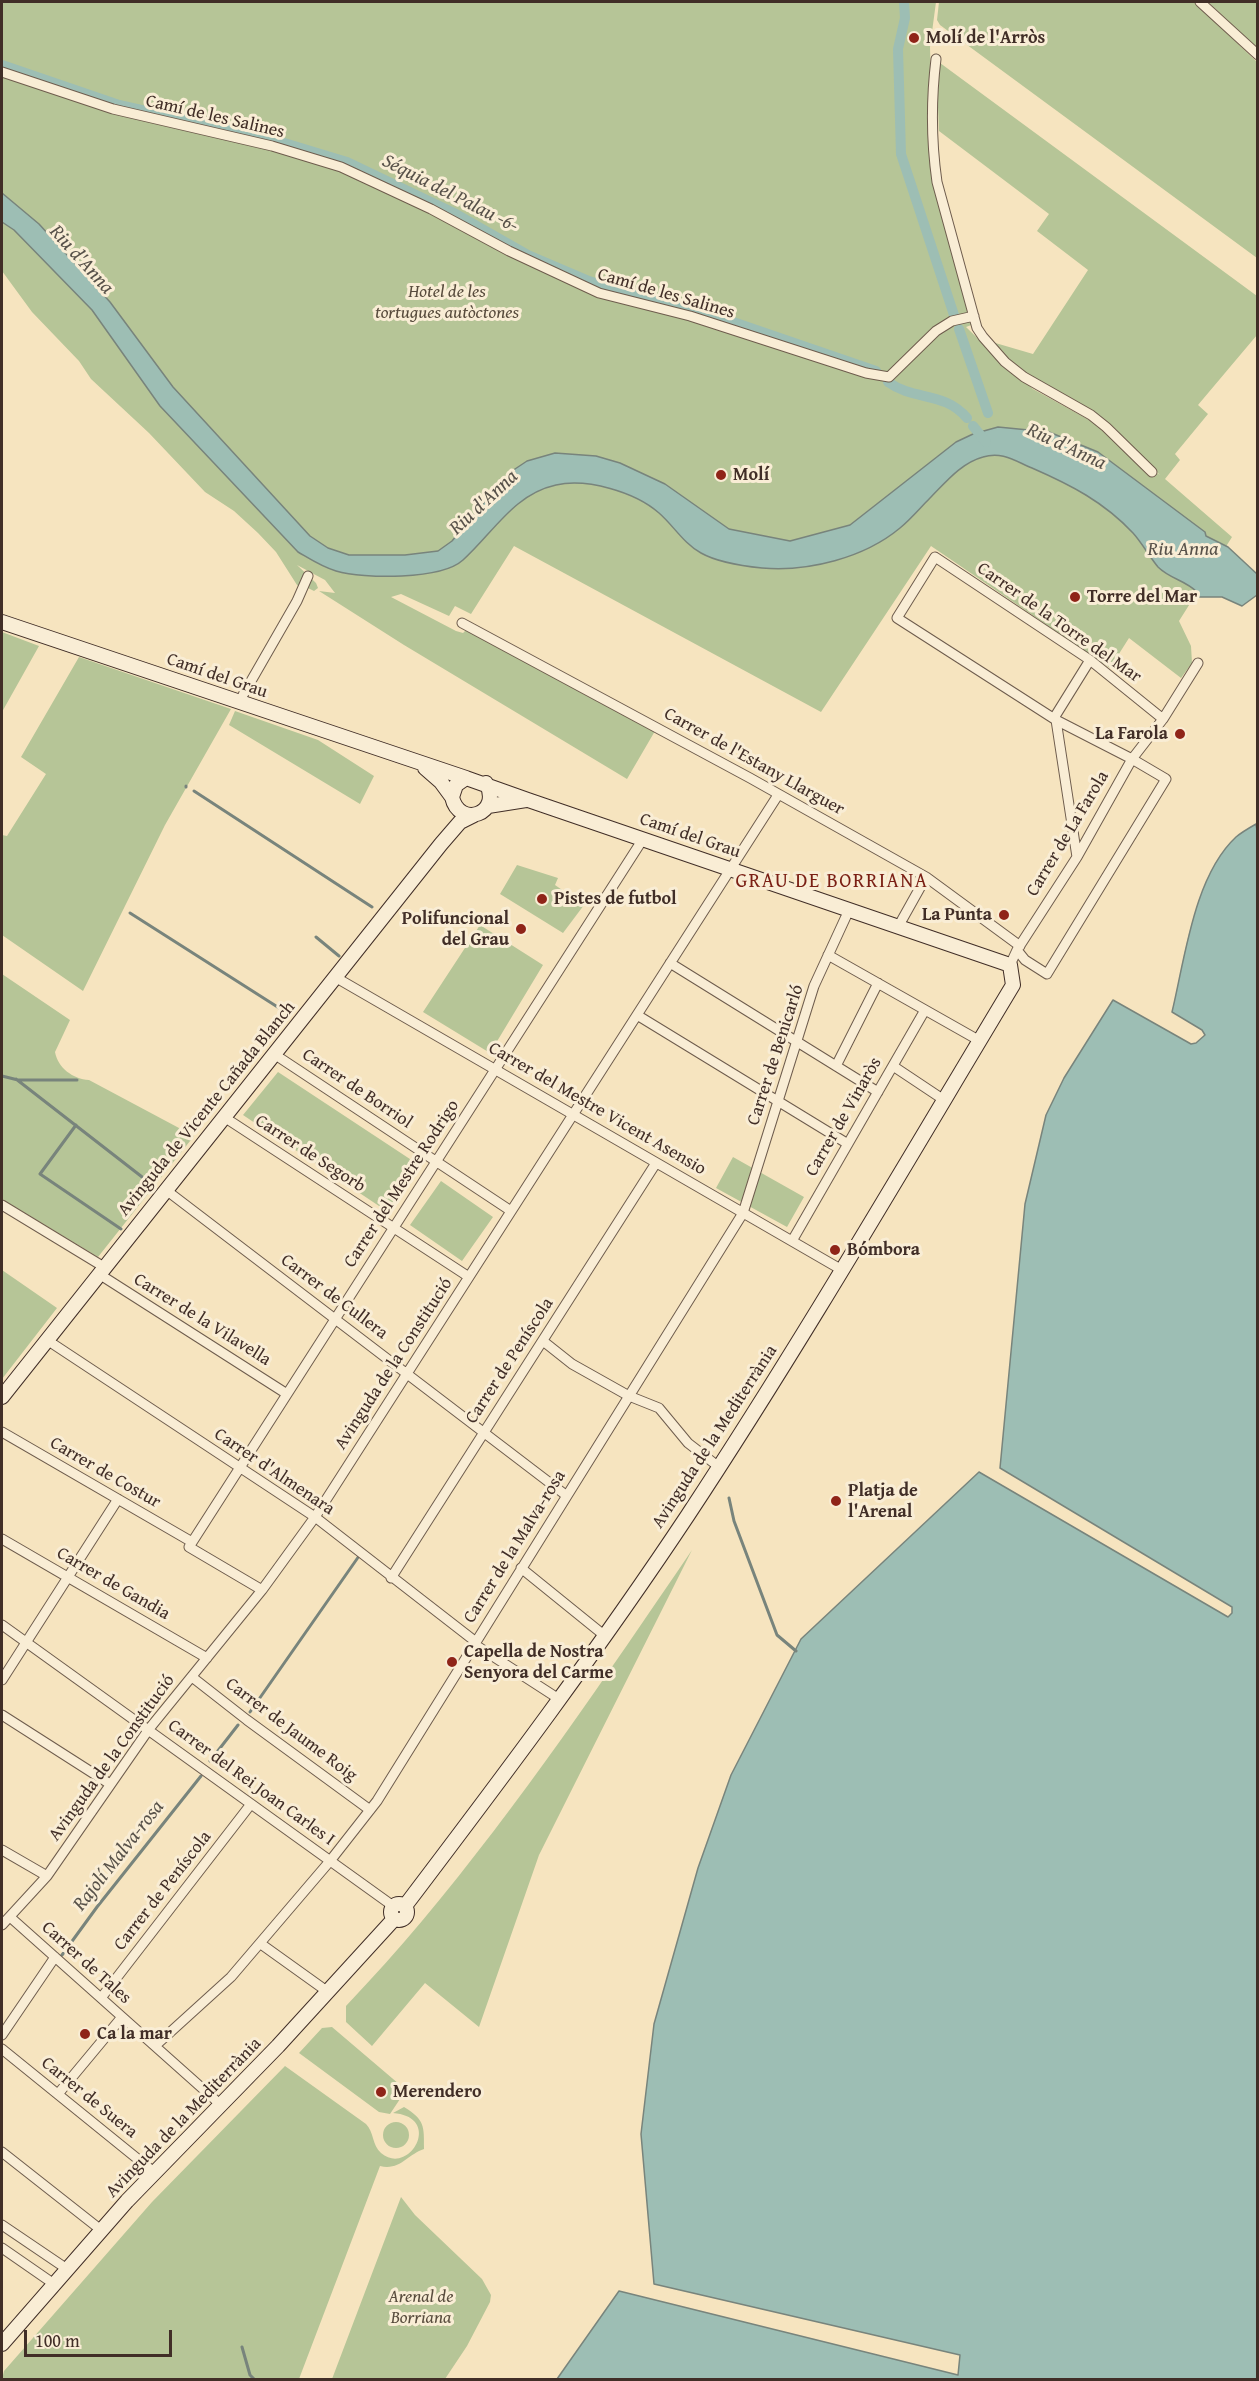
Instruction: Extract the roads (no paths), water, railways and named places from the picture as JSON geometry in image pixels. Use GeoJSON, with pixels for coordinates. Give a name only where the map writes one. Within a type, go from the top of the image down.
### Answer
{"type":"FeatureCollection","features":[{"type":"Feature","properties":{"kind":"street"},"geometry":{"type":"LineString","coordinates":[[1200,2],[1257,55]]}},
{"type":"Feature","properties":{"kind":"street"},"geometry":{"type":"LineString","coordinates":[[936,59],[931,100],[936,171],[977,328],[1005,362],[1024,377],[1091,415],[1152,471]]}},
{"type":"Feature","properties":{"kind":"street","name":"Camí de les Salines"},"geometry":{"type":"LineString","coordinates":[[2,72],[113,109],[272,146],[341,167],[431,209],[509,252],[599,293],[690,316],[866,373],[889,377],[936,331],[952,321],[974,316]]}},
{"type":"Feature","properties":{"kind":"street","name":"Carrer de la Torre del Mar"},"geometry":{"type":"LineString","coordinates":[[1055,719],[897,618],[935,557],[1090,660],[1163,719]]}},
{"type":"Feature","properties":{"kind":"street"},"geometry":{"type":"LineString","coordinates":[[239,702],[297,601],[308,576]]}},
{"type":"Feature","properties":{"kind":"street","name":"Camí del Grau"},"geometry":{"type":"LineString","coordinates":[[2,622],[466,778]]}},
{"type":"Feature","properties":{"kind":"street","name":"Carrer de l'Estany Llarguer"},"geometry":{"type":"LineString","coordinates":[[462,623],[926,877],[1018,948],[1025,960],[1047,974],[1166,779],[1132,759]]}},
{"type":"Feature","properties":{"kind":"street"},"geometry":{"type":"LineString","coordinates":[[1077,857],[1055,719],[1090,660]]}},
{"type":"Feature","properties":{"kind":"street","name":"Carrer de La Farola"},"geometry":{"type":"LineString","coordinates":[[1010,965],[1018,948],[1077,857],[1132,759],[1163,719],[1198,663]]}},
{"type":"Feature","properties":{"kind":"street"},"geometry":{"type":"LineString","coordinates":[[1055,719],[1132,759]]}},
{"type":"Feature","properties":{"kind":"street","name":"Camí del Grau"},"geometry":{"type":"LineString","coordinates":[[422,764],[441,782],[453,800]]}},
{"type":"Feature","properties":{"kind":"street"},"geometry":{"type":"LineString","coordinates":[[466,778],[486,783],[490,790],[490,798],[488,806],[482,812],[474,815],[458,810],[453,800],[456,785],[466,778]]}},
{"type":"Feature","properties":{"kind":"street","name":"Camí del Grau"},"geometry":{"type":"LineString","coordinates":[[486,783],[528,800],[1010,965]]}},
{"type":"Feature","properties":{"kind":"street","name":"Avinguda de la Constitució"},"geometry":{"type":"LineString","coordinates":[[2,1925],[47,1876],[149,1730],[262,1590],[315,1517],[778,795]]}},
{"type":"Feature","properties":{"kind":"street","name":"Avinguda de Vicente Cañada Blanch"},"geometry":{"type":"LineString","coordinates":[[441,844],[453,800]]}},
{"type":"Feature","properties":{"kind":"street","name":"Camí del Grau"},"geometry":{"type":"LineString","coordinates":[[488,806],[528,800]]}},
{"type":"Feature","properties":{"kind":"street","name":"Avinguda de Vicente Cañada Blanch"},"geometry":{"type":"LineString","coordinates":[[2,1396],[441,844],[460,822],[474,815]]}},
{"type":"Feature","properties":{"kind":"street","name":"Carrer del Mestre Rodrigo"},"geometry":{"type":"LineString","coordinates":[[191,1545],[642,839]]}},
{"type":"Feature","properties":{"kind":"street"},"geometry":{"type":"LineString","coordinates":[[898,927],[926,877]]}},
{"type":"Feature","properties":{"kind":"street","name":"Carrer de Benicarló"},"geometry":{"type":"LineString","coordinates":[[743,1213],[814,986],[849,910]]}},
{"type":"Feature","properties":{"kind":"street"},"geometry":{"type":"LineString","coordinates":[[828,955],[980,1041]]}},
{"type":"Feature","properties":{"kind":"street"},"geometry":{"type":"LineString","coordinates":[[670,963],[878,1092]]}},
{"type":"Feature","properties":{"kind":"street","name":"Avinguda de la Mediterrània"},"geometry":{"type":"LineString","coordinates":[[4,2337],[101,2230],[328,1992],[398,1910],[559,1699],[605,1636],[719,1467],[842,1270],[1013,985],[1010,965]]}},
{"type":"Feature","properties":{"kind":"street","name":"Carrer del Mestre Vicent Asensio"},"geometry":{"type":"LineString","coordinates":[[335,977],[842,1270]]}},
{"type":"Feature","properties":{"kind":"street"},"geometry":{"type":"LineString","coordinates":[[836,1066],[878,983]]}},
{"type":"Feature","properties":{"kind":"street","name":"Carrer de Vinaròs"},"geometry":{"type":"LineString","coordinates":[[792,1241],[925,1010]]}},
{"type":"Feature","properties":{"kind":"street"},"geometry":{"type":"LineString","coordinates":[[637,1015],[848,1144]]}},
{"type":"Feature","properties":{"kind":"street","name":"Carrer de Borriol"},"geometry":{"type":"LineString","coordinates":[[274,1054],[511,1211]]}},
{"type":"Feature","properties":{"kind":"street"},"geometry":{"type":"LineString","coordinates":[[893,1066],[944,1100]]}},
{"type":"Feature","properties":{"kind":"street","name":"Carrer de Segorb"},"geometry":{"type":"LineString","coordinates":[[224,1117],[469,1276]]}},
{"type":"Feature","properties":{"kind":"street","name":"Carrer de Peníscola"},"geometry":{"type":"LineString","coordinates":[[392,1578],[657,1163]]}},
{"type":"Feature","properties":{"kind":"street","name":"Carrer de Cullera"},"geometry":{"type":"LineString","coordinates":[[166,1190],[567,1496]]}},
{"type":"Feature","properties":{"kind":"street","name":"Carrer de la Vilavella"},"geometry":{"type":"LineString","coordinates":[[2,1204],[287,1394]]}},
{"type":"Feature","properties":{"kind":"street","name":"Carrer de la Malva-rosa"},"geometry":{"type":"LineString","coordinates":[[155,2046],[231,1977],[261,1944],[370,1810],[743,1213]]}},
{"type":"Feature","properties":{"kind":"street","name":"Carrer d'Almenara"},"geometry":{"type":"LineString","coordinates":[[47,1340],[315,1517],[475,1643],[559,1699]]}},
{"type":"Feature","properties":{"kind":"street"},"geometry":{"type":"LineString","coordinates":[[543,1341],[572,1364],[629,1396],[659,1408],[688,1443],[719,1467]]}},
{"type":"Feature","properties":{"kind":"street","name":"Carrer de Costur"},"geometry":{"type":"LineString","coordinates":[[2,1432],[118,1499],[262,1590]]}},
{"type":"Feature","properties":{"kind":"street"},"geometry":{"type":"LineString","coordinates":[[2,1680],[118,1499]]}},
{"type":"Feature","properties":{"kind":"street","name":"Carrer de Gandia"},"geometry":{"type":"LineString","coordinates":[[2,1539],[207,1659]]}},
{"type":"Feature","properties":{"kind":"street"},"geometry":{"type":"LineString","coordinates":[[521,1568],[605,1636]]}},
{"type":"Feature","properties":{"kind":"street","name":"Carrer del Rei Joan Carles I"},"geometry":{"type":"LineString","coordinates":[[2,1625],[398,1910]]}},
{"type":"Feature","properties":{"kind":"street","name":"Carrer de Jaume Roig"},"geometry":{"type":"LineString","coordinates":[[192,1677],[370,1810]]}},
{"type":"Feature","properties":{"kind":"street"},"geometry":{"type":"LineString","coordinates":[[2,1715],[110,1785]]}},
{"type":"Feature","properties":{"kind":"street","name":"Carrer de Peníscola"},"geometry":{"type":"LineString","coordinates":[[101,1998],[251,1804]]}},
{"type":"Feature","properties":{"kind":"street"},"geometry":{"type":"LineString","coordinates":[[2,1850],[47,1876]]}},
{"type":"Feature","properties":{"kind":"street","name":"Carrer de Tales"},"geometry":{"type":"LineString","coordinates":[[9,1917],[221,2105]]}},
{"type":"Feature","properties":{"kind":"street"},"geometry":{"type":"LineString","coordinates":[[261,1944],[328,1992]]}},
{"type":"Feature","properties":{"kind":"street"},"geometry":{"type":"LineString","coordinates":[[2,2035],[54,1957]]}},
{"type":"Feature","properties":{"kind":"street"},"geometry":{"type":"LineString","coordinates":[[57,2094],[122,2017]]}},
{"type":"Feature","properties":{"kind":"street","name":"Carrer de Suera"},"geometry":{"type":"LineString","coordinates":[[2,2049],[155,2173]]}},
{"type":"Feature","properties":{"kind":"street"},"geometry":{"type":"LineString","coordinates":[[2,2152],[101,2230]]}},
{"type":"Feature","properties":{"kind":"street"},"geometry":{"type":"LineString","coordinates":[[2,2225],[67,2269]]}},
{"type":"Feature","properties":{"kind":"street"},"geometry":{"type":"LineString","coordinates":[[2,2248],[54,2284]]}},
{"type":"Feature","properties":{"kind":"water","name":"Riu Anna"},"geometry":{"type":"Polygon","coordinates":[[[2,193],[39,224],[110,302],[173,387],[310,536],[328,548],[349,555],[405,555],[438,551],[452,541],[502,481],[515,469],[527,461],[555,453],[596,456],[620,463],[665,484],[729,529],[790,541],[850,525],[956,442],[973,434],[998,427],[1049,432],[1098,452],[1205,532],[1206,536],[1228,547],[1257,574],[1257,595],[1242,606],[1222,597],[1196,597],[1197,592],[1192,588],[1158,567],[1133,533],[1099,503],[1046,474],[996,455],[983,457],[961,468],[908,521],[886,538],[853,555],[816,565],[780,569],[762,568],[714,559],[701,553],[684,540],[649,505],[610,488],[568,483],[541,490],[528,497],[505,516],[463,560],[452,567],[402,576],[349,574],[336,571],[298,552],[160,406],[92,310],[14,230],[2,222],[2,193]]]}},
{"type":"Feature","properties":{"kind":"water"},"geometry":{"type":"Polygon","coordinates":[[[1256,824],[1258,837],[1257,2379],[557,2379],[619,2291],[958,2375],[960,2355],[654,2284],[641,2134],[654,2024],[698,1868],[731,1775],[801,1639],[979,1472],[1228,1617],[1232,1613],[1232,1607],[1000,1468],[1025,1204],[1046,1115],[1064,1078],[1113,1000],[1191,1044],[1196,1043],[1205,1035],[1202,1030],[1172,1012],[1187,943],[1210,873],[1236,837],[1256,824]]]}},
{"type":"Feature","properties":{"kind":"waterway"},"geometry":{"type":"LineString","coordinates":[[904,2],[905,18],[898,49],[901,154],[954,315]]}},
{"type":"Feature","properties":{"kind":"waterway","name":"Séquia del Palau -6-"},"geometry":{"type":"LineString","coordinates":[[2,65],[119,105],[271,139],[347,162],[456,214],[528,255],[589,281],[652,300],[698,310],[876,371]]}},
{"type":"Feature","properties":{"kind":"waterway"},"geometry":{"type":"LineString","coordinates":[[959,329],[988,413]]}},
{"type":"Feature","properties":{"kind":"waterway","name":"Séquia del Palau -6-"},"geometry":{"type":"LineString","coordinates":[[888,382],[908,392],[949,404],[967,418]]}},
{"type":"Feature","properties":{"kind":"waterway","name":"Séquia del Palau -6-"},"geometry":{"type":"LineString","coordinates":[[973,426],[986,442]]}},
{"type":"Feature","properties":{"kind":"waterway"},"geometry":{"type":"LineString","coordinates":[[194,791],[372,907]]}},
{"type":"Feature","properties":{"kind":"waterway"},"geometry":{"type":"LineString","coordinates":[[130,913],[287,1013]]}},
{"type":"Feature","properties":{"kind":"waterway"},"geometry":{"type":"LineString","coordinates":[[316,937],[339,956]]}},
{"type":"Feature","properties":{"kind":"waterway"},"geometry":{"type":"LineString","coordinates":[[2,1076],[18,1080],[77,1080]]}},
{"type":"Feature","properties":{"kind":"waterway"},"geometry":{"type":"LineString","coordinates":[[16,1079],[155,1187]]}},
{"type":"Feature","properties":{"kind":"waterway"},"geometry":{"type":"LineString","coordinates":[[76,1125],[40,1174],[121,1229]]}},
{"type":"Feature","properties":{"kind":"waterway"},"geometry":{"type":"LineString","coordinates":[[729,1498],[734,1521],[777,1635],[796,1651]]}},
{"type":"Feature","properties":{"kind":"waterway","name":"Rajolí Malva-rosa"},"geometry":{"type":"LineString","coordinates":[[250,1712],[359,1556]]}},
{"type":"Feature","properties":{"kind":"waterway","name":"Rajolí Malva-rosa"},"geometry":{"type":"LineString","coordinates":[[210,1761],[238,1725]]}},
{"type":"Feature","properties":{"kind":"waterway","name":"Rajolí Malva-rosa"},"geometry":{"type":"LineString","coordinates":[[62,1955],[201,1776]]}},
{"type":"Feature","properties":{"kind":"waterway"},"geometry":{"type":"LineString","coordinates":[[242,2347],[250,2375],[255,2380]]}},
{"type":"Feature","properties":{"kind":"place","name":"Molí de l'Arròs"},"geometry":{"type":"Point","coordinates":[914,38]}},
{"type":"Feature","properties":{"kind":"place","name":"Molí"},"geometry":{"type":"Point","coordinates":[721,475]}},
{"type":"Feature","properties":{"kind":"place","name":"Torre del Mar"},"geometry":{"type":"Point","coordinates":[1075,597]}},
{"type":"Feature","properties":{"kind":"place","name":"La Farola"},"geometry":{"type":"Point","coordinates":[1180,734]}},
{"type":"Feature","properties":{"kind":"place","name":"Pistes de futbol"},"geometry":{"type":"Point","coordinates":[542,899]}},
{"type":"Feature","properties":{"kind":"place","name":"La Punta"},"geometry":{"type":"Point","coordinates":[1004,915]}},
{"type":"Feature","properties":{"kind":"place","name":"Polifuncional del Grau"},"geometry":{"type":"Point","coordinates":[521,929]}},
{"type":"Feature","properties":{"kind":"place","name":"Bómbora"},"geometry":{"type":"Point","coordinates":[835,1250]}},
{"type":"Feature","properties":{"kind":"place","name":"Platja de l'Arenal"},"geometry":{"type":"Point","coordinates":[836,1501]}},
{"type":"Feature","properties":{"kind":"place","name":"Capella de Nostra Senyora del Carme"},"geometry":{"type":"Point","coordinates":[452,1662]}},
{"type":"Feature","properties":{"kind":"place","name":"Ca la mar"},"geometry":{"type":"Point","coordinates":[85,2034]}},
{"type":"Feature","properties":{"kind":"place","name":"Merendero"},"geometry":{"type":"Point","coordinates":[381,2092]}},
{"type":"Feature","properties":{"kind":"district","name":"GRAU DE BORRIANA"},"geometry":{"type":"Point","coordinates":[832,882]}},
{"type":"Feature","properties":{"kind":"water label","name":"Riu d'Anna"},"geometry":{"type":"Point","coordinates":[81,260]}},
{"type":"Feature","properties":{"kind":"water label","name":"Riu d'Anna"},"geometry":{"type":"Point","coordinates":[1066,447]}},
{"type":"Feature","properties":{"kind":"water label","name":"Riu d'Anna"},"geometry":{"type":"Point","coordinates":[484,503]}},
{"type":"Feature","properties":{"kind":"park label","name":"Hotel de les tortugues autòctones"},"geometry":{"type":"Point","coordinates":[447,302]}},
{"type":"Feature","properties":{"kind":"park label","name":"Arenal de Borriana"},"geometry":{"type":"Point","coordinates":[421,2307]}}]}
